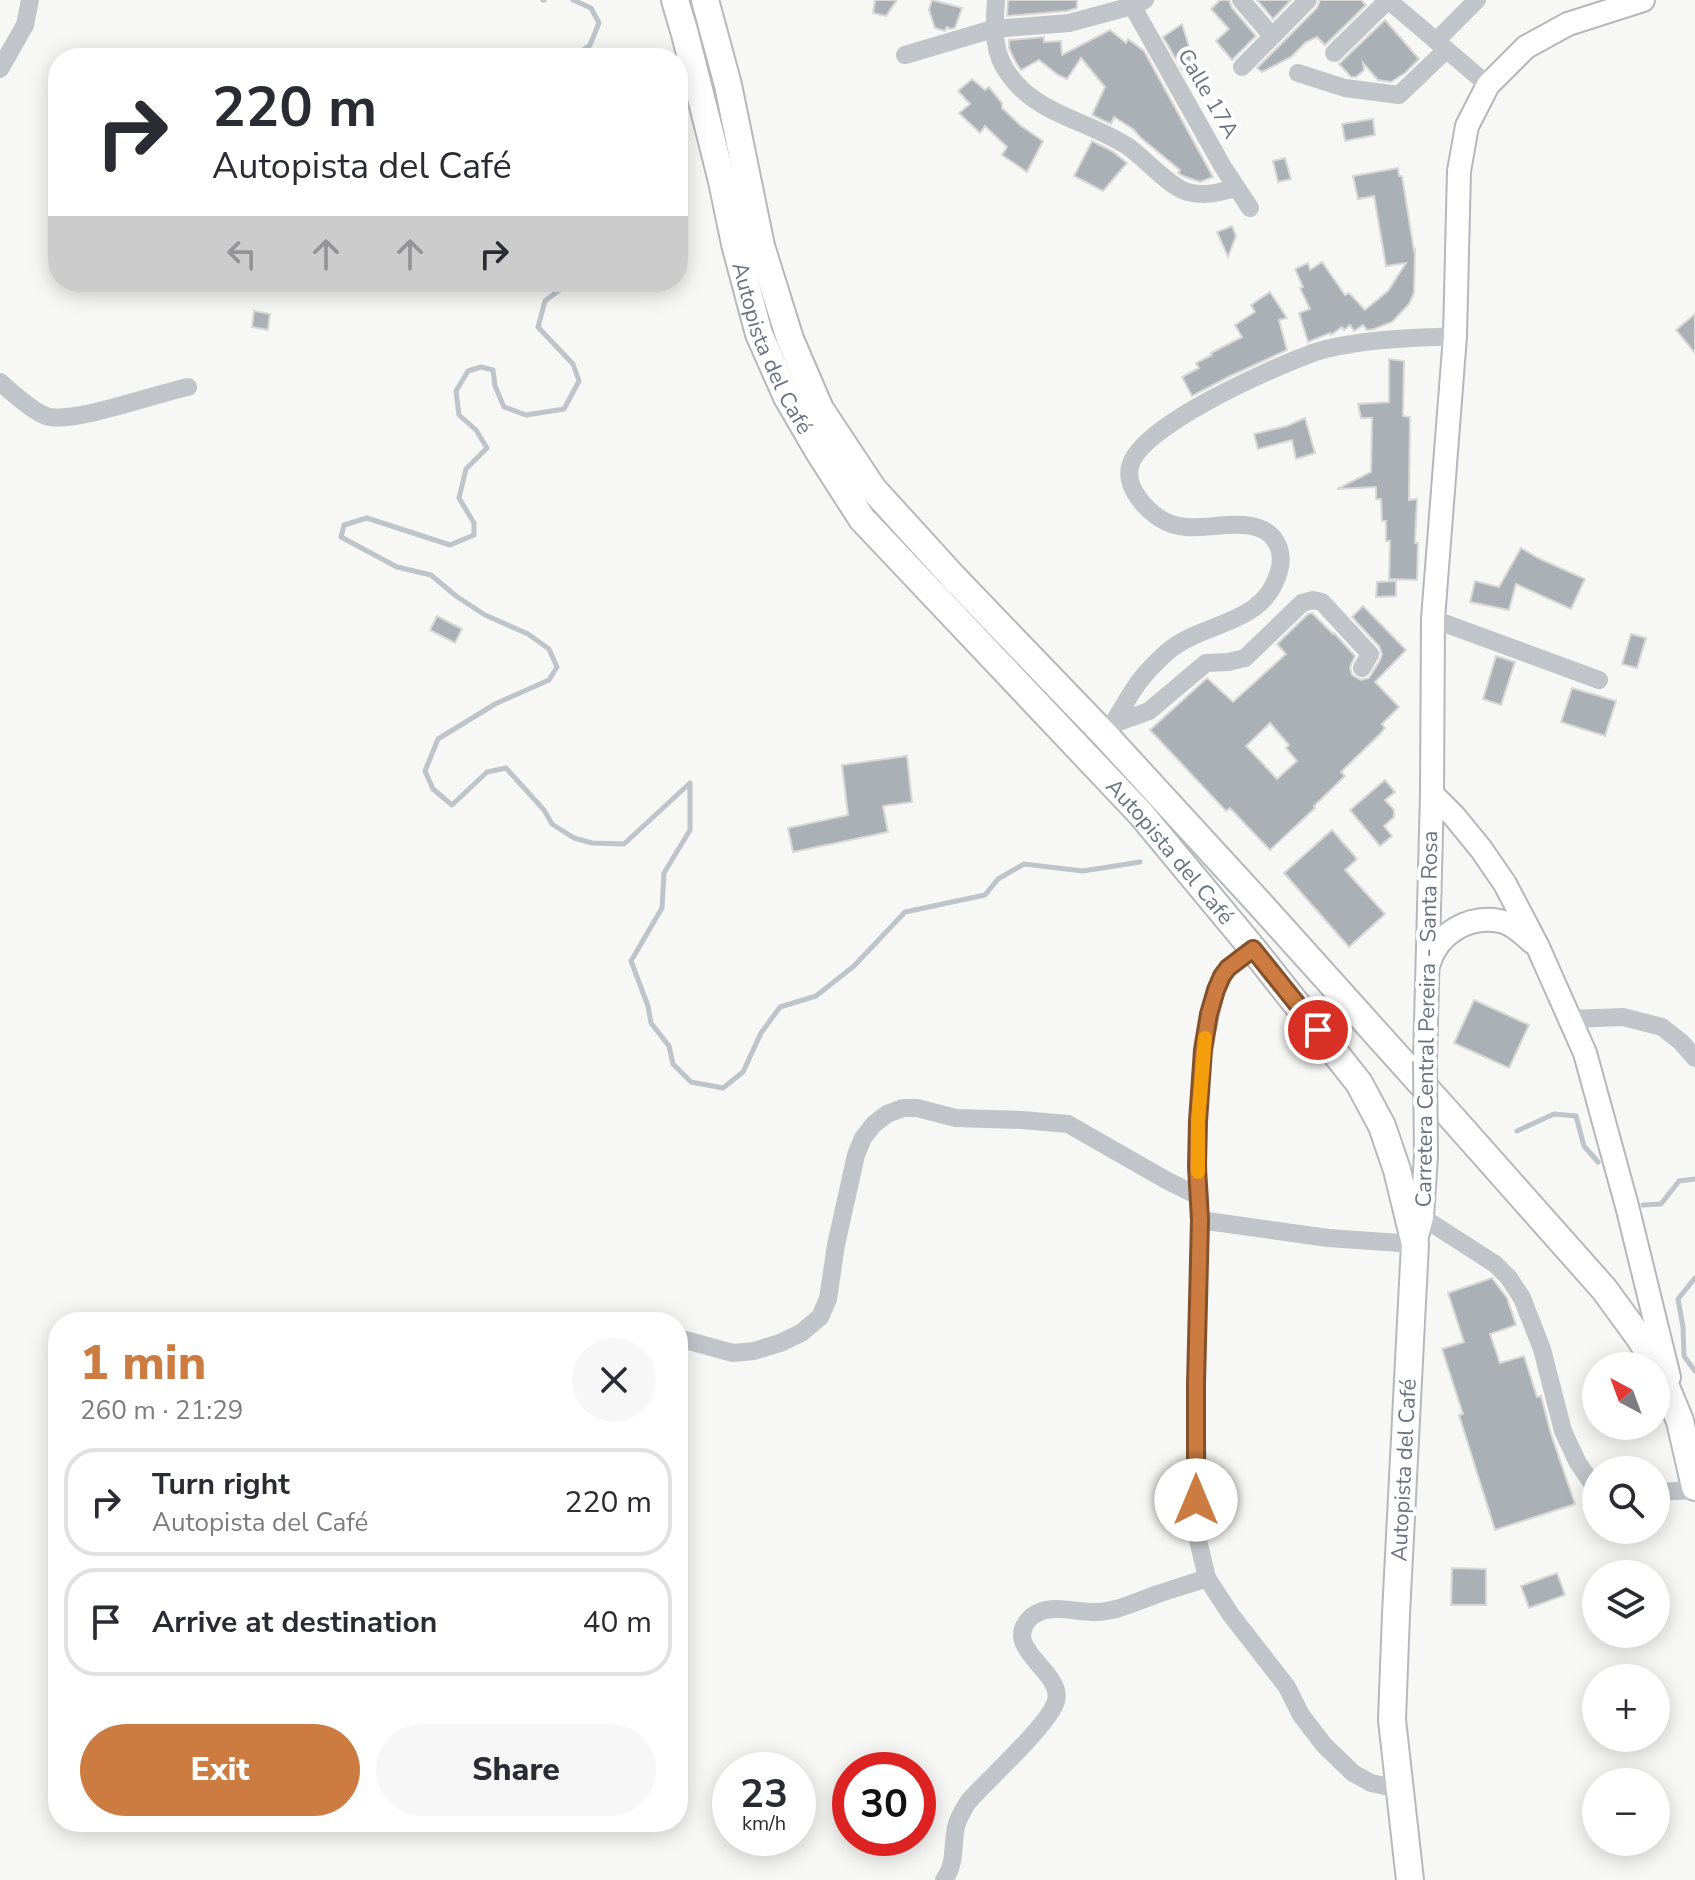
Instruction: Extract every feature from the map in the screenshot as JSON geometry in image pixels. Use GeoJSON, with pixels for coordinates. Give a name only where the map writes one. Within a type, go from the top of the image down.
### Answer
{"type":"FeatureCollection","features":[{"type":"Feature","properties":{"kind":"highway","name":"Autopista del Café"},"geometry":{"type":"LineString","coordinates":[[675,0],[759,334],[787,397],[819,452],[862,519],[1141,814],[1359,1083],[1382,1126],[1397,1170],[1415,1244],[1392,1705],[1410,1880]]}},
{"type":"Feature","properties":{"kind":"highway","name":"Autopista del Café"},"geometry":{"type":"LineString","coordinates":[[705,0],[728,85],[761,246],[790,339],[820,409],[873,489],[955,579],[1109,730],[1604,1289],[1655,1362],[1680,1421],[1695,1489]]}},
{"type":"Feature","properties":{"kind":"main road","name":"Carretera Central Pereira - Santa Rosa"},"geometry":{"type":"LineString","coordinates":[[1415,1244],[1422,1217],[1426,1155],[1433,619],[1455,336],[1459,171],[1467,126],[1488,85],[1526,47],[1568,24],[1643,0]]}},
{"type":"Feature","properties":{"kind":"main road"},"geometry":{"type":"LineString","coordinates":[[1432,794],[1481,849],[1505,884],[1537,945],[1585,1053],[1680,1421]]}},
{"type":"Feature","properties":{"kind":"main road"},"geometry":{"type":"LineString","coordinates":[[1428,966],[1431,955],[1447,933],[1473,922],[1500,921],[1537,945]]}},
{"type":"Feature","properties":{"kind":"street"},"geometry":{"type":"LineString","coordinates":[[0,69],[25,25],[30,0]]}},
{"type":"Feature","properties":{"kind":"street"},"geometry":{"type":"LineString","coordinates":[[996,0],[995,47],[1010,76],[1037,103],[1127,146],[1185,192],[1204,195],[1236,188]]}},
{"type":"Feature","properties":{"kind":"street"},"geometry":{"type":"LineString","coordinates":[[1241,0],[1272,36]]}},
{"type":"Feature","properties":{"kind":"street"},"geometry":{"type":"LineString","coordinates":[[1242,67],[1308,0]]}},
{"type":"Feature","properties":{"kind":"street"},"geometry":{"type":"LineString","coordinates":[[1334,53],[1388,0],[1488,85]]}},
{"type":"Feature","properties":{"kind":"street"},"geometry":{"type":"LineString","coordinates":[[1298,73],[1345,88],[1399,95],[1477,0]]}},
{"type":"Feature","properties":{"kind":"street"},"geometry":{"type":"LineString","coordinates":[[905,55],[993,29],[1069,23],[1135,2]]}},
{"type":"Feature","properties":{"kind":"street","name":"Calle 17A"},"geometry":{"type":"LineString","coordinates":[[1135,2],[1236,188],[1250,208]]}},
{"type":"Feature","properties":{"kind":"street"},"geometry":{"type":"LineString","coordinates":[[1109,730],[1135,687],[1168,651],[1205,630],[1246,614],[1268,597],[1280,569],[1280,549],[1271,533],[1253,525],[1185,527],[1165,522],[1148,510],[1135,494],[1129,479],[1130,465],[1140,449],[1163,429],[1231,387],[1307,355],[1353,343],[1455,336]]}},
{"type":"Feature","properties":{"kind":"street"},"geometry":{"type":"LineString","coordinates":[[0,382],[47,417],[73,418],[188,387]]}},
{"type":"Feature","properties":{"kind":"street"},"geometry":{"type":"LineString","coordinates":[[1109,730],[1149,711],[1206,663],[1245,658],[1302,603],[1313,600],[1322,602],[1370,654],[1362,668]]}},
{"type":"Feature","properties":{"kind":"street"},"geometry":{"type":"LineString","coordinates":[[1433,619],[1599,680]]}},
{"type":"Feature","properties":{"kind":"street"},"geometry":{"type":"LineString","coordinates":[[1253,949],[1222,976],[1209,1014],[1203,1050],[1197,1167],[1200,1220],[1196,1384],[1198,1484],[1195,1516],[1198,1540],[1207,1578],[1231,1615],[1287,1687],[1301,1715],[1324,1745],[1353,1773],[1371,1783],[1399,1789]]}},
{"type":"Feature","properties":{"kind":"street"},"geometry":{"type":"LineString","coordinates":[[1571,1019],[1623,1017],[1662,1027],[1695,1058]]}},
{"type":"Feature","properties":{"kind":"street"},"geometry":{"type":"LineString","coordinates":[[688,1341],[733,1353],[754,1351],[801,1333],[820,1317],[828,1299],[836,1245],[856,1155],[863,1138],[874,1124],[887,1114],[903,1108],[917,1108],[956,1118],[1068,1124],[1200,1197]]}},
{"type":"Feature","properties":{"kind":"street"},"geometry":{"type":"LineString","coordinates":[[1422,1217],[1495,1264],[1522,1298],[1542,1349],[1563,1431],[1582,1469]]}},
{"type":"Feature","properties":{"kind":"street"},"geometry":{"type":"LineString","coordinates":[[1200,1220],[1328,1238],[1415,1244]]}},
{"type":"Feature","properties":{"kind":"street"},"geometry":{"type":"LineString","coordinates":[[1670,1491],[1695,1489]]}},
{"type":"Feature","properties":{"kind":"street"},"geometry":{"type":"LineString","coordinates":[[944,1880],[953,1864],[960,1814],[1035,1732],[1056,1701],[1057,1689],[1025,1647],[1022,1636],[1032,1616],[1050,1610],[1104,1612],[1207,1578]]}},
{"type":"Feature","properties":{"kind":"building"},"geometry":{"type":"Polygon","coordinates":[[[875,0],[897,0],[886,16],[873,13],[875,0]]]}},
{"type":"Feature","properties":{"kind":"building"},"geometry":{"type":"Polygon","coordinates":[[[932,0],[962,8],[955,28],[947,27],[945,31],[935,28],[929,10],[932,0]]]}},
{"type":"Feature","properties":{"kind":"building"},"geometry":{"type":"Polygon","coordinates":[[[1008,0],[1077,0],[1077,8],[1007,16],[1008,0]]]}},
{"type":"Feature","properties":{"kind":"building"},"geometry":{"type":"Polygon","coordinates":[[[1220,0],[1229,0],[1232,8],[1256,36],[1232,60],[1216,41],[1229,29],[1211,9],[1220,0]]]}},
{"type":"Feature","properties":{"kind":"building"},"geometry":{"type":"Polygon","coordinates":[[[1257,0],[1291,0],[1273,19],[1257,0]]]}},
{"type":"Feature","properties":{"kind":"building"},"geometry":{"type":"Polygon","coordinates":[[[1320,0],[1361,0],[1366,5],[1325,45],[1317,37],[1306,42],[1291,57],[1262,72],[1257,68],[1317,8],[1320,0]]]}},
{"type":"Feature","properties":{"kind":"building"},"geometry":{"type":"Polygon","coordinates":[[[1385,20],[1419,59],[1391,82],[1378,80],[1363,63],[1364,70],[1351,77],[1339,64],[1385,20]]]}},
{"type":"Feature","properties":{"kind":"building"},"geometry":{"type":"Polygon","coordinates":[[[1182,24],[1196,69],[1185,75],[1163,37],[1182,24]]]}},
{"type":"Feature","properties":{"kind":"building"},"geometry":{"type":"Polygon","coordinates":[[[1110,30],[1126,43],[1128,39],[1144,51],[1213,177],[1200,182],[1183,176],[1133,129],[1114,117],[1111,124],[1092,115],[1105,87],[1081,58],[1067,79],[1039,60],[1021,70],[1009,48],[1009,40],[1044,37],[1044,42],[1061,41],[1062,55],[1110,30]]]}},
{"type":"Feature","properties":{"kind":"building"},"geometry":{"type":"Polygon","coordinates":[[[972,79],[985,90],[989,87],[1002,103],[1002,108],[1043,141],[1027,172],[1002,155],[1007,147],[985,126],[980,133],[959,113],[970,104],[958,91],[972,79]]]}},
{"type":"Feature","properties":{"kind":"building"},"geometry":{"type":"Polygon","coordinates":[[[1373,119],[1375,135],[1345,141],[1342,124],[1373,119]]]}},
{"type":"Feature","properties":{"kind":"building"},"geometry":{"type":"Polygon","coordinates":[[[1092,141],[1127,163],[1103,191],[1074,176],[1092,141]]]}},
{"type":"Feature","properties":{"kind":"building"},"geometry":{"type":"Polygon","coordinates":[[[1285,158],[1291,179],[1278,182],[1273,161],[1285,158]]]}},
{"type":"Feature","properties":{"kind":"building"},"geometry":{"type":"Polygon","coordinates":[[[1398,168],[1415,250],[1414,293],[1409,304],[1392,322],[1374,329],[1367,330],[1363,325],[1354,331],[1350,325],[1308,342],[1299,313],[1310,309],[1295,269],[1308,263],[1310,270],[1322,262],[1345,295],[1349,293],[1365,310],[1388,291],[1406,263],[1386,266],[1374,196],[1358,199],[1353,176],[1398,168]]]}},
{"type":"Feature","properties":{"kind":"building"},"geometry":{"type":"Polygon","coordinates":[[[1232,226],[1236,236],[1228,257],[1217,232],[1232,226]]]}},
{"type":"Feature","properties":{"kind":"building"},"geometry":{"type":"Polygon","coordinates":[[[1270,292],[1287,318],[1279,320],[1287,350],[1192,396],[1182,377],[1199,368],[1196,363],[1211,353],[1242,337],[1235,325],[1255,312],[1251,305],[1270,292]]]}},
{"type":"Feature","properties":{"kind":"building"},"geometry":{"type":"Polygon","coordinates":[[[254,311],[270,314],[268,330],[252,327],[254,311]]]}},
{"type":"Feature","properties":{"kind":"building"},"geometry":{"type":"Polygon","coordinates":[[[1695,314],[1695,353],[1676,330],[1695,314]]]}},
{"type":"Feature","properties":{"kind":"building"},"geometry":{"type":"Polygon","coordinates":[[[1389,359],[1404,361],[1403,416],[1410,417],[1409,500],[1417,499],[1417,580],[1389,579],[1390,541],[1386,541],[1386,521],[1382,521],[1381,499],[1376,499],[1376,487],[1337,489],[1371,472],[1372,418],[1361,418],[1358,404],[1389,402],[1389,359]]]}},
{"type":"Feature","properties":{"kind":"building"},"geometry":{"type":"Polygon","coordinates":[[[1305,418],[1315,453],[1296,459],[1292,440],[1258,449],[1254,434],[1305,418]]]}},
{"type":"Feature","properties":{"kind":"building"},"geometry":{"type":"Polygon","coordinates":[[[1521,548],[1585,579],[1571,609],[1516,584],[1509,610],[1470,602],[1475,581],[1499,587],[1521,548]]]}},
{"type":"Feature","properties":{"kind":"building"},"geometry":{"type":"Polygon","coordinates":[[[1396,581],[1396,596],[1376,597],[1377,582],[1396,581]]]}},
{"type":"Feature","properties":{"kind":"building"},"geometry":{"type":"Polygon","coordinates":[[[1363,606],[1406,650],[1375,682],[1399,707],[1382,724],[1385,728],[1380,734],[1341,772],[1345,776],[1270,850],[1230,808],[1226,811],[1150,730],[1207,678],[1233,702],[1286,654],[1277,644],[1312,613],[1355,656],[1350,667],[1352,675],[1361,680],[1369,678],[1382,654],[1379,646],[1352,617],[1363,606]],[[1270,723],[1246,746],[1277,779],[1297,761],[1286,748],[1289,745],[1270,723]]]}},
{"type":"Feature","properties":{"kind":"building"},"geometry":{"type":"Polygon","coordinates":[[[437,616],[462,629],[455,643],[430,630],[437,616]]]}},
{"type":"Feature","properties":{"kind":"building"},"geometry":{"type":"Polygon","coordinates":[[[1631,634],[1646,638],[1637,668],[1622,664],[1631,634]]]}},
{"type":"Feature","properties":{"kind":"building"},"geometry":{"type":"Polygon","coordinates":[[[1496,656],[1515,662],[1501,705],[1483,699],[1496,656]]]}},
{"type":"Feature","properties":{"kind":"building"},"geometry":{"type":"Polygon","coordinates":[[[1572,688],[1616,701],[1605,736],[1561,722],[1572,688]]]}},
{"type":"Feature","properties":{"kind":"building"},"geometry":{"type":"Polygon","coordinates":[[[907,756],[912,802],[883,806],[888,832],[793,852],[788,828],[848,815],[842,765],[907,756]]]}},
{"type":"Feature","properties":{"kind":"building"},"geometry":{"type":"Polygon","coordinates":[[[1385,780],[1395,792],[1385,800],[1394,810],[1394,817],[1384,826],[1392,836],[1380,846],[1350,810],[1385,780]]]}},
{"type":"Feature","properties":{"kind":"building"},"geometry":{"type":"Polygon","coordinates":[[[1332,830],[1357,859],[1345,870],[1385,914],[1349,947],[1284,873],[1332,830]]]}},
{"type":"Feature","properties":{"kind":"building"},"geometry":{"type":"Polygon","coordinates":[[[1474,1000],[1529,1025],[1509,1068],[1454,1043],[1474,1000]]]}},
{"type":"Feature","properties":{"kind":"building"},"geometry":{"type":"Polygon","coordinates":[[[1492,1278],[1507,1298],[1516,1325],[1490,1334],[1500,1363],[1524,1356],[1537,1397],[1541,1396],[1575,1504],[1495,1530],[1442,1349],[1464,1342],[1448,1293],[1492,1278]]]}},
{"type":"Feature","properties":{"kind":"building"},"geometry":{"type":"Polygon","coordinates":[[[1452,1568],[1486,1569],[1486,1605],[1451,1605],[1452,1568]]]}},
{"type":"Feature","properties":{"kind":"building"},"geometry":{"type":"Polygon","coordinates":[[[1557,1573],[1565,1595],[1529,1608],[1521,1586],[1557,1573]]]}},
{"type":"Feature","properties":{"kind":"waterway"},"geometry":{"type":"LineString","coordinates":[[573,0],[591,8],[599,23],[586,48]]}},
{"type":"Feature","properties":{"kind":"waterway"},"geometry":{"type":"LineString","coordinates":[[557,292],[545,301],[538,327],[573,364],[579,381],[564,409],[526,415],[504,407],[495,386],[493,370],[481,367],[468,371],[456,391],[459,415],[476,430],[487,448],[466,469],[459,498],[474,523],[474,535],[450,545],[367,518],[344,525],[341,537],[397,567],[431,575],[485,615],[528,634],[549,649],[557,667],[549,680],[495,704],[438,739],[425,771],[433,789],[452,805],[487,772],[506,768],[544,810],[552,824],[574,838],[592,843],[624,844],[690,783],[690,830],[664,873],[662,908],[631,961],[651,1023],[669,1046],[673,1064],[691,1082],[723,1088],[743,1072],[761,1033],[780,1007],[816,996],[854,966],[905,912],[985,895],[998,879],[1024,864],[1083,871],[1140,862]]}},
{"type":"Feature","properties":{"kind":"waterway"},"geometry":{"type":"LineString","coordinates":[[1517,1131],[1554,1114],[1576,1116],[1584,1146],[1598,1162]]}},
{"type":"Feature","properties":{"kind":"waterway"},"geometry":{"type":"LineString","coordinates":[[1643,1205],[1661,1204],[1679,1181],[1695,1179]]}},
{"type":"Feature","properties":{"kind":"waterway"},"geometry":{"type":"LineString","coordinates":[[1695,1278],[1678,1299],[1684,1356],[1695,1371]]}},
{"type":"Feature","properties":{"kind":"slow traffic"},"geometry":{"type":"LineString","coordinates":[[1198,1172],[1198,1121],[1205,1038]]}},
{"type":"Feature","properties":{"kind":"route"},"geometry":{"type":"LineString","coordinates":[[1196,1500],[1200,1220],[1198,1121],[1203,1050],[1209,1014],[1222,976],[1253,949],[1318,1030]]}}]}
